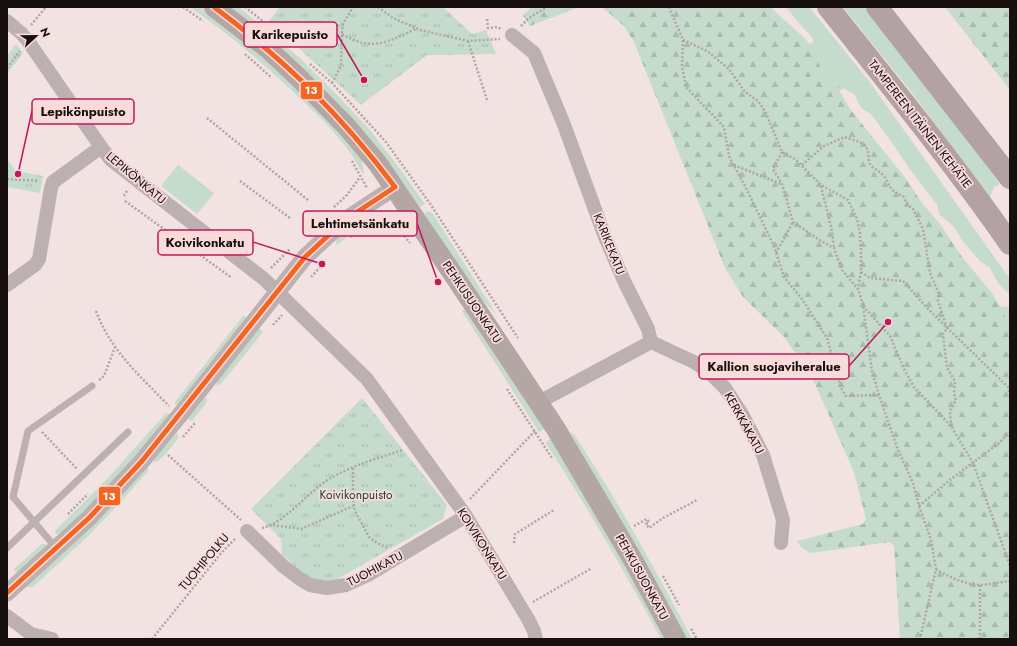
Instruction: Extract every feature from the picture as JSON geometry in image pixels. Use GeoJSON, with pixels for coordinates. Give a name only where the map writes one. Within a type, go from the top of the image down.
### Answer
{"type":"FeatureCollection","features":[{"type":"Feature","properties":{"kind":"highway","name":"TAMPEREEN ITÄINEN KEHÄTIE"},"geometry":{"type":"LineString","coordinates":[[828,7],[911,110],[1010,244]]}},
{"type":"Feature","properties":{"kind":"highway"},"geometry":{"type":"LineString","coordinates":[[877,7],[1010,178]]}},
{"type":"Feature","properties":{"kind":"main road","name":"PEHKUSUONKATU"},"geometry":{"type":"LineString","coordinates":[[209,14],[266,48],[323,101],[369,152],[395,187],[539,402],[575,460],[633,560],[676,639]]}},
{"type":"Feature","properties":{"kind":"street","name":"LEPIKÖNKATU"},"geometry":{"type":"LineString","coordinates":[[7,21],[24,37],[101,148],[118,166],[264,279],[278,292]]}},
{"type":"Feature","properties":{"kind":"street","name":"KARIKEKATU"},"geometry":{"type":"LineString","coordinates":[[512,34],[534,53],[563,122],[606,237],[625,283],[648,329],[651,342]]}},
{"type":"Feature","properties":{"kind":"street"},"geometry":{"type":"LineString","coordinates":[[7,285],[35,265],[40,259],[53,182],[101,148]]}},
{"type":"Feature","properties":{"kind":"street"},"geometry":{"type":"LineString","coordinates":[[7,593],[51,542],[94,512],[142,461],[305,257],[345,220],[376,201],[395,187]]}},
{"type":"Feature","properties":{"kind":"street","name":"KOIVIKONKATU"},"geometry":{"type":"LineString","coordinates":[[278,292],[367,379],[463,513],[522,609],[534,631],[536,639]]}},
{"type":"Feature","properties":{"kind":"street"},"geometry":{"type":"LineString","coordinates":[[539,402],[651,342]]}},
{"type":"Feature","properties":{"kind":"street","name":"KERKKÄKATU"},"geometry":{"type":"LineString","coordinates":[[651,342],[694,362],[710,373],[725,388],[742,414],[763,455],[781,513],[783,520],[781,543]]}},
{"type":"Feature","properties":{"kind":"street","name":"TUOHIKATU"},"geometry":{"type":"LineString","coordinates":[[247,531],[283,566],[310,586],[318,588],[336,588],[346,586],[368,575],[402,555],[463,513]]}},
{"type":"Feature","properties":{"kind":"street"},"geometry":{"type":"LineString","coordinates":[[7,616],[31,634],[52,639]]}},
{"type":"Feature","properties":{"kind":"lane"},"geometry":{"type":"LineString","coordinates":[[51,542],[13,497],[28,431],[92,386]]}},
{"type":"Feature","properties":{"kind":"lane"},"geometry":{"type":"LineString","coordinates":[[7,548],[128,432]]}},
{"type":"Feature","properties":{"kind":"path"},"geometry":{"type":"LineString","coordinates":[[7,68],[33,22],[46,7]]}},
{"type":"Feature","properties":{"kind":"path"},"geometry":{"type":"LineString","coordinates":[[183,7],[209,14]]}},
{"type":"Feature","properties":{"kind":"path"},"geometry":{"type":"LineString","coordinates":[[332,83],[341,66],[343,24],[353,7]]}},
{"type":"Feature","properties":{"kind":"path"},"geometry":{"type":"LineString","coordinates":[[378,7],[393,18],[416,29],[468,41],[501,39],[512,34],[530,18],[547,7]]}},
{"type":"Feature","properties":{"kind":"path"},"geometry":{"type":"LineString","coordinates":[[669,7],[683,40],[682,67],[686,87],[724,127],[729,156],[747,190],[776,253],[784,277],[802,299],[827,338],[841,388],[846,396],[879,395]]}},
{"type":"Feature","properties":{"kind":"path"},"geometry":{"type":"LineString","coordinates":[[487,19],[488,28],[497,27],[512,34]]}},
{"type":"Feature","properties":{"kind":"path"},"geometry":{"type":"LineString","coordinates":[[342,34],[353,41],[374,44],[390,41],[416,29]]}},
{"type":"Feature","properties":{"kind":"path"},"geometry":{"type":"LineString","coordinates":[[683,40],[707,51],[729,69],[745,92],[758,101],[765,112],[782,152],[802,166],[821,186],[848,200],[857,219],[860,233],[861,272],[858,289]]}},
{"type":"Feature","properties":{"kind":"path"},"geometry":{"type":"LineString","coordinates":[[468,41],[487,100]]}},
{"type":"Feature","properties":{"kind":"path"},"geometry":{"type":"LineString","coordinates":[[244,54],[277,83]]}},
{"type":"Feature","properties":{"kind":"path"},"geometry":{"type":"LineString","coordinates":[[207,118],[308,200]]}},
{"type":"Feature","properties":{"kind":"path"},"geometry":{"type":"LineString","coordinates":[[802,166],[824,146],[845,137],[864,144],[868,150],[868,158],[871,166],[882,173],[887,181],[888,187],[894,192],[903,196],[908,205],[913,209],[923,229],[930,273],[939,294],[938,301],[947,328],[944,334],[947,368],[955,381],[954,394],[956,400],[950,411],[951,426]]}},
{"type":"Feature","properties":{"kind":"path"},"geometry":{"type":"LineString","coordinates":[[782,152],[773,169],[782,184],[793,222],[834,248]]}},
{"type":"Feature","properties":{"kind":"path"},"geometry":{"type":"LineString","coordinates":[[350,158],[360,178],[376,201],[412,245]]}},
{"type":"Feature","properties":{"kind":"path"},"geometry":{"type":"LineString","coordinates":[[733,164],[782,184]]}},
{"type":"Feature","properties":{"kind":"path"},"geometry":{"type":"LineString","coordinates":[[331,210],[360,178]]}},
{"type":"Feature","properties":{"kind":"path"},"geometry":{"type":"LineString","coordinates":[[7,179],[53,182]]}},
{"type":"Feature","properties":{"kind":"path"},"geometry":{"type":"LineString","coordinates":[[240,181],[290,218]]}},
{"type":"Feature","properties":{"kind":"path"},"geometry":{"type":"LineString","coordinates":[[821,186],[832,231],[834,248],[842,270],[858,289],[863,305],[872,371],[879,395],[898,450],[913,483],[919,506],[931,540],[936,569],[920,639]]}},
{"type":"Feature","properties":{"kind":"path"},"geometry":{"type":"LineString","coordinates":[[125,201],[232,278]]}},
{"type":"Feature","properties":{"kind":"path"},"geometry":{"type":"LineString","coordinates":[[776,253],[793,222]]}},
{"type":"Feature","properties":{"kind":"path"},"geometry":{"type":"LineString","coordinates":[[264,279],[271,268],[293,246]]}},
{"type":"Feature","properties":{"kind":"path"},"geometry":{"type":"LineString","coordinates":[[861,272],[870,278],[903,280],[929,310],[1008,387],[1010,395]]}},
{"type":"Feature","properties":{"kind":"path"},"geometry":{"type":"LineString","coordinates":[[863,305],[890,336],[905,372],[914,387],[951,426],[973,463],[1010,564]]}},
{"type":"Feature","properties":{"kind":"path"},"geometry":{"type":"LineString","coordinates":[[96,311],[101,325],[124,360],[169,406]]}},
{"type":"Feature","properties":{"kind":"path"},"geometry":{"type":"LineString","coordinates":[[92,386],[104,376],[115,346]]}},
{"type":"Feature","properties":{"kind":"path"},"geometry":{"type":"LineString","coordinates":[[505,385],[554,461]]}},
{"type":"Feature","properties":{"kind":"path"},"geometry":{"type":"LineString","coordinates":[[164,412],[173,402]]}},
{"type":"Feature","properties":{"kind":"path"},"geometry":{"type":"LineString","coordinates":[[36,426],[83,474]]}},
{"type":"Feature","properties":{"kind":"path"},"geometry":{"type":"LineString","coordinates":[[463,513],[535,431]]}},
{"type":"Feature","properties":{"kind":"path"},"geometry":{"type":"LineString","coordinates":[[919,506],[950,479],[998,444],[1010,432]]}},
{"type":"Feature","properties":{"kind":"path"},"geometry":{"type":"LineString","coordinates":[[273,525],[327,480],[353,468],[415,446]]}},
{"type":"Feature","properties":{"kind":"path","name":"TUOHIPOLKU"},"geometry":{"type":"LineString","coordinates":[[152,639],[222,552],[237,537],[247,531],[242,521],[168,455]]}},
{"type":"Feature","properties":{"kind":"path"},"geometry":{"type":"LineString","coordinates":[[353,468],[353,506],[369,537],[371,540],[402,555]]}},
{"type":"Feature","properties":{"kind":"path"},"geometry":{"type":"LineString","coordinates":[[51,542],[91,492]]}},
{"type":"Feature","properties":{"kind":"path"},"geometry":{"type":"LineString","coordinates":[[634,526],[647,519],[649,522],[646,524],[649,528],[663,518],[697,500]]}},
{"type":"Feature","properties":{"kind":"path"},"geometry":{"type":"LineString","coordinates":[[247,531],[273,525],[301,529],[353,506]]}},
{"type":"Feature","properties":{"kind":"path"},"geometry":{"type":"LineString","coordinates":[[514,543],[516,534],[554,510]]}},
{"type":"Feature","properties":{"kind":"path"},"geometry":{"type":"LineString","coordinates":[[522,609],[592,568]]}},
{"type":"Feature","properties":{"kind":"path"},"geometry":{"type":"LineString","coordinates":[[936,569],[941,573],[961,581],[980,585],[1010,581]]}},
{"type":"Feature","properties":{"kind":"path"},"geometry":{"type":"LineString","coordinates":[[980,585],[980,639]]}},
{"type":"Feature","properties":{"kind":"green space"},"geometry":{"type":"Polygon","coordinates":[[[190,7],[201,7],[217,17],[316,104],[362,160],[364,174],[338,136],[323,120],[250,53],[221,29],[190,7]]]}},
{"type":"Feature","properties":{"kind":"green space"},"geometry":{"type":"Polygon","coordinates":[[[228,7],[239,7],[301,59],[337,95],[370,130],[425,204],[420,207],[405,186],[228,7]]]}},
{"type":"Feature","properties":{"kind":"green space"},"geometry":{"type":"Polygon","coordinates":[[[280,7],[443,7],[472,34],[486,30],[496,54],[427,55],[361,105],[269,21],[280,7]]]}},
{"type":"Feature","properties":{"kind":"green space"},"geometry":{"type":"Polygon","coordinates":[[[531,7],[579,7],[530,26],[523,16],[531,7]]]}},
{"type":"Feature","properties":{"kind":"green space"},"geometry":{"type":"Polygon","coordinates":[[[602,7],[771,7],[808,42],[825,76],[844,89],[840,90],[840,92],[850,109],[907,180],[922,203],[940,224],[962,257],[992,293],[1010,327],[1010,639],[900,639],[894,546],[890,542],[810,553],[801,547],[797,541],[863,524],[866,519],[854,472],[811,375],[784,337],[743,297],[725,268],[634,42],[624,26],[602,7]]]}},
{"type":"Feature","properties":{"kind":"green space"},"geometry":{"type":"Polygon","coordinates":[[[786,7],[809,7],[869,81],[1010,279],[1010,295],[998,283],[990,268],[980,261],[964,243],[954,227],[940,215],[937,205],[871,114],[861,108],[854,94],[829,80],[825,76],[809,44],[813,42],[811,36],[786,7]]]}},
{"type":"Feature","properties":{"kind":"green space"},"geometry":{"type":"Polygon","coordinates":[[[843,7],[864,7],[916,73],[1000,184],[994,187],[990,197],[909,89],[843,7]]]}},
{"type":"Feature","properties":{"kind":"green space"},"geometry":{"type":"Polygon","coordinates":[[[945,7],[1010,7],[1010,90],[945,7]]]}},
{"type":"Feature","properties":{"kind":"green space"},"geometry":{"type":"Polygon","coordinates":[[[16,44],[23,53],[7,74],[7,56],[16,44]]]}},
{"type":"Feature","properties":{"kind":"green space"},"geometry":{"type":"Polygon","coordinates":[[[7,159],[16,171],[43,176],[40,193],[7,187],[7,159]]]}},
{"type":"Feature","properties":{"kind":"green space"},"geometry":{"type":"Polygon","coordinates":[[[178,165],[214,193],[197,214],[161,186],[178,165]]]}},
{"type":"Feature","properties":{"kind":"green space"},"geometry":{"type":"Polygon","coordinates":[[[428,211],[433,214],[497,315],[478,296],[425,215],[428,211]]]}},
{"type":"Feature","properties":{"kind":"green space"},"geometry":{"type":"Polygon","coordinates":[[[379,215],[377,220],[355,231],[337,245],[335,239],[348,229],[370,217],[375,220],[375,216],[379,215]]]}},
{"type":"Feature","properties":{"kind":"green space"},"geometry":{"type":"Polygon","coordinates":[[[1000,306],[1010,306],[1010,327],[1000,306]]]}},
{"type":"Feature","properties":{"kind":"green space"},"geometry":{"type":"Polygon","coordinates":[[[464,309],[544,429],[539,432],[462,311],[464,309]]]}},
{"type":"Feature","properties":{"kind":"green space"},"geometry":{"type":"Polygon","coordinates":[[[244,315],[247,318],[177,405],[175,404],[175,402],[244,315]]]}},
{"type":"Feature","properties":{"kind":"green space"},"geometry":{"type":"Polygon","coordinates":[[[259,328],[263,332],[221,384],[217,386],[216,382],[259,328]]]}},
{"type":"Feature","properties":{"kind":"green space"},"geometry":{"type":"Polygon","coordinates":[[[205,398],[207,399],[206,403],[193,420],[190,421],[188,419],[205,398]]]}},
{"type":"Feature","properties":{"kind":"green space","name":"Koivikonpuisto"},"geometry":{"type":"Polygon","coordinates":[[[362,398],[447,505],[443,519],[332,582],[308,579],[282,554],[281,539],[251,509],[362,398]]]}},
{"type":"Feature","properties":{"kind":"green space"},"geometry":{"type":"Polygon","coordinates":[[[166,413],[170,414],[145,447],[95,500],[61,533],[56,534],[55,531],[108,478],[166,413]]]}},
{"type":"Feature","properties":{"kind":"green space"},"geometry":{"type":"Polygon","coordinates":[[[177,433],[179,437],[171,448],[161,459],[154,462],[154,459],[177,433]]]}},
{"type":"Feature","properties":{"kind":"green space"},"geometry":{"type":"Polygon","coordinates":[[[573,433],[635,534],[692,639],[685,639],[571,434],[573,433]]]}},
{"type":"Feature","properties":{"kind":"green space"},"geometry":{"type":"Polygon","coordinates":[[[549,439],[552,441],[668,639],[661,639],[634,589],[546,443],[549,439]]]}},
{"type":"Feature","properties":{"kind":"green space"},"geometry":{"type":"Polygon","coordinates":[[[147,468],[149,470],[86,538],[33,587],[28,587],[27,585],[147,468]]]}},
{"type":"Feature","properties":{"kind":"green space"},"geometry":{"type":"Polygon","coordinates":[[[42,544],[47,546],[17,573],[14,569],[42,544]]]}},
{"type":"Feature","properties":{"kind":"transit line","name":"13"},"geometry":{"type":"LineString","coordinates":[[214,7],[265,48],[311,90],[354,136],[395,187]]}},
{"type":"Feature","properties":{"kind":"transit line","name":"13"},"geometry":{"type":"LineString","coordinates":[[7,593],[90,517],[142,461],[305,257],[345,220],[395,187]]}},
{"type":"Feature","properties":{"kind":"place","name":"Karikepuisto"},"geometry":{"type":"Point","coordinates":[364,80]}},
{"type":"Feature","properties":{"kind":"place","name":"Lepikönpuisto"},"geometry":{"type":"Point","coordinates":[18,174]}},
{"type":"Feature","properties":{"kind":"place","name":"Koivikonkatu"},"geometry":{"type":"Point","coordinates":[322,264]}},
{"type":"Feature","properties":{"kind":"place","name":"Lehtimetsänkatu"},"geometry":{"type":"Point","coordinates":[438,282]}},
{"type":"Feature","properties":{"kind":"place","name":"Kallion suojaviheralue"},"geometry":{"type":"Point","coordinates":[888,322]}}]}
